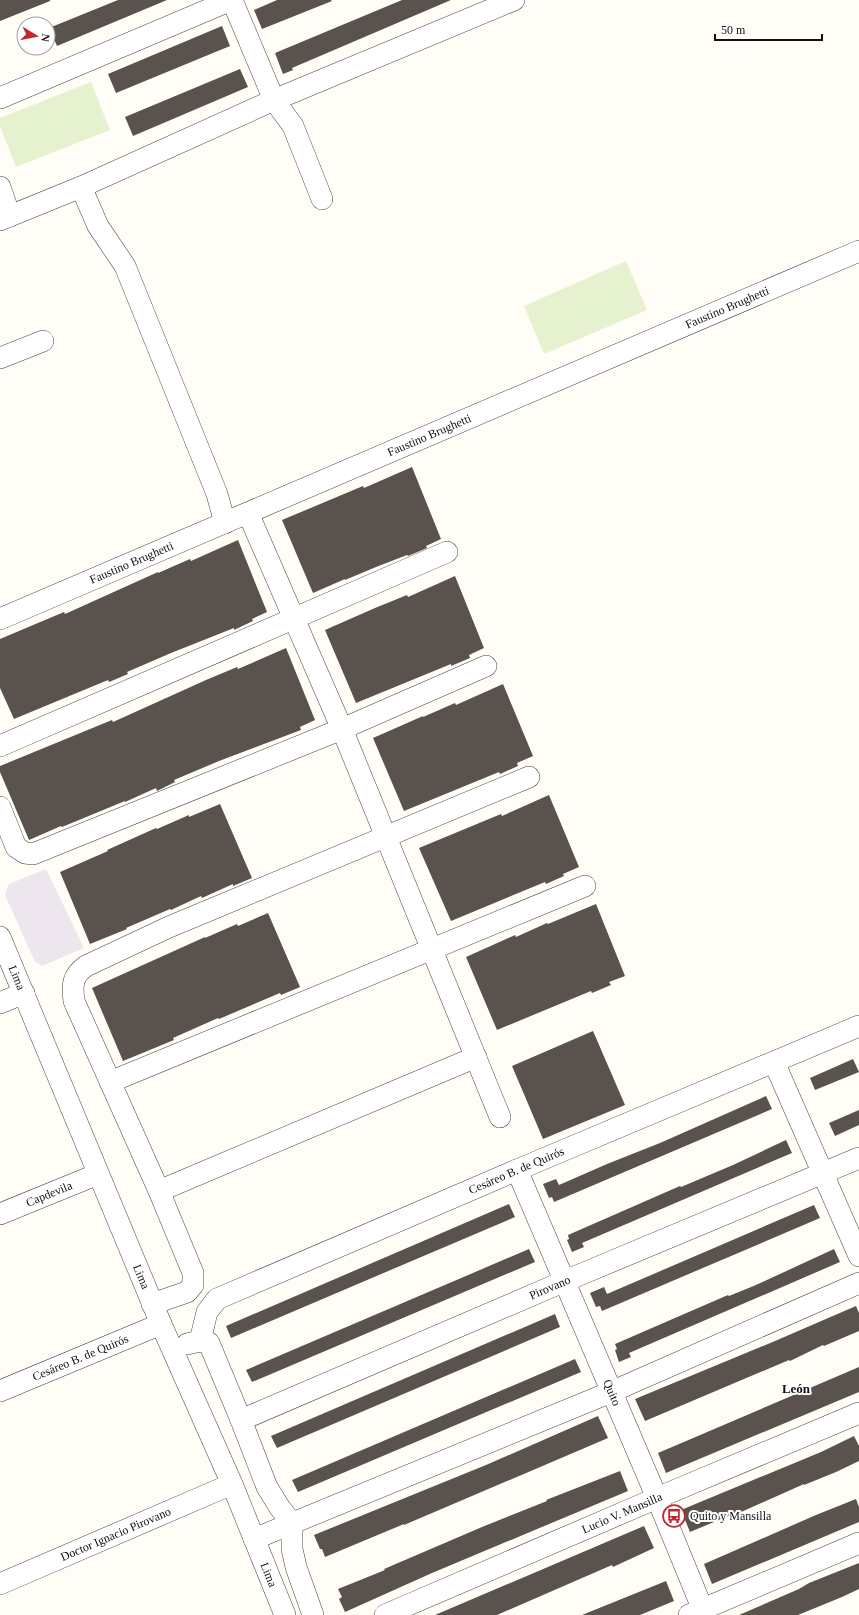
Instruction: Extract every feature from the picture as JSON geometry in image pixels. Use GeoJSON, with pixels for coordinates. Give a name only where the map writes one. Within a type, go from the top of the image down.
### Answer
{"type":"FeatureCollection","features":[{"type":"Feature","properties":{"kind":"street"},"geometry":{"type":"LineString","coordinates":[[0,98],[231,0],[274,100],[293,126],[322,199]]}},
{"type":"Feature","properties":{"kind":"street"},"geometry":{"type":"LineString","coordinates":[[0,187],[5,218],[82,187],[274,100],[514,0]]}},
{"type":"Feature","properties":{"kind":"street"},"geometry":{"type":"LineString","coordinates":[[82,187],[98,226],[125,266],[217,494],[225,523]]}},
{"type":"Feature","properties":{"kind":"street","name":"Faustino Brughetti"},"geometry":{"type":"LineString","coordinates":[[0,619],[859,251]]}},
{"type":"Feature","properties":{"kind":"street"},"geometry":{"type":"LineString","coordinates":[[0,358],[43,341]]}},
{"type":"Feature","properties":{"kind":"street"},"geometry":{"type":"LineString","coordinates":[[248,513],[342,728],[500,1118]]}},
{"type":"Feature","properties":{"kind":"street"},"geometry":{"type":"LineString","coordinates":[[0,746],[447,552]]}},
{"type":"Feature","properties":{"kind":"street"},"geometry":{"type":"LineString","coordinates":[[0,806],[16,847],[25,853],[33,854],[342,728],[486,666]]}},
{"type":"Feature","properties":{"kind":"street"},"geometry":{"type":"LineString","coordinates":[[152,1304],[187,1292],[193,1285],[193,1273],[159,1191],[74,1001],[72,988],[77,973],[86,966],[169,926],[529,777]]}},
{"type":"Feature","properties":{"kind":"street"},"geometry":{"type":"LineString","coordinates":[[110,1082],[586,886]]}},
{"type":"Feature","properties":{"kind":"street","name":"Lima"},"geometry":{"type":"LineString","coordinates":[[0,937],[152,1304],[232,1484],[285,1615]]}},
{"type":"Feature","properties":{"kind":"street"},"geometry":{"type":"LineString","coordinates":[[0,1003],[24,993]]}},
{"type":"Feature","properties":{"kind":"street","name":"Cesáreo B. de Quirós"},"geometry":{"type":"LineString","coordinates":[[200,1341],[207,1312],[217,1299],[517,1170],[859,1026]]}},
{"type":"Feature","properties":{"kind":"street"},"geometry":{"type":"LineString","coordinates":[[159,1191],[476,1057]]}},
{"type":"Feature","properties":{"kind":"street"},"geometry":{"type":"LineString","coordinates":[[774,1062],[824,1173],[859,1256]]}},
{"type":"Feature","properties":{"kind":"street","name":"Pirovano"},"geometry":{"type":"LineString","coordinates":[[241,1420],[565,1281],[859,1158]]}},
{"type":"Feature","properties":{"kind":"street","name":"Quito"},"geometry":{"type":"LineString","coordinates":[[517,1170],[657,1498],[699,1613]]}},
{"type":"Feature","properties":{"kind":"street","name":"Capdevila"},"geometry":{"type":"LineString","coordinates":[[0,1214],[98,1174]]}},
{"type":"Feature","properties":{"kind":"street"},"geometry":{"type":"LineString","coordinates":[[254,1539],[611,1392],[859,1283]]}},
{"type":"Feature","properties":{"kind":"street","name":"Cesáreo B. de Quirós"},"geometry":{"type":"LineString","coordinates":[[0,1391],[161,1324]]}},
{"type":"Feature","properties":{"kind":"street"},"geometry":{"type":"LineString","coordinates":[[172,1349],[200,1341],[209,1343],[267,1487],[280,1508],[292,1523],[292,1549],[296,1567],[313,1615]]}},
{"type":"Feature","properties":{"kind":"street","name":"Lucio V. Mansilla"},"geometry":{"type":"LineString","coordinates":[[385,1615],[859,1413]]}},
{"type":"Feature","properties":{"kind":"street","name":"Doctor Ignacio Pirovano"},"geometry":{"type":"LineString","coordinates":[[0,1584],[232,1484]]}},
{"type":"Feature","properties":{"kind":"street"},"geometry":{"type":"LineString","coordinates":[[699,1613],[859,1543]]}},
{"type":"Feature","properties":{"kind":"shaded area"},"geometry":{"type":"Polygon","coordinates":[[[46,869],[84,948],[42,966],[35,962],[5,895],[9,884],[46,869]]]}},
{"type":"Feature","properties":{"kind":"green space"},"geometry":{"type":"Polygon","coordinates":[[[91,82],[110,130],[16,167],[0,126],[0,118],[91,82]]]}},
{"type":"Feature","properties":{"kind":"green space"},"geometry":{"type":"Polygon","coordinates":[[[626,261],[647,310],[544,354],[524,306],[626,261]]]}},
{"type":"Feature","properties":{"kind":"building"},"geometry":{"type":"Polygon","coordinates":[[[0,0],[50,0],[50,1],[0,21],[0,0]]]}},
{"type":"Feature","properties":{"kind":"building"},"geometry":{"type":"Polygon","coordinates":[[[118,0],[167,0],[57,46],[56,25],[118,0]]]}},
{"type":"Feature","properties":{"kind":"building"},"geometry":{"type":"Polygon","coordinates":[[[277,0],[332,1],[262,29],[254,10],[277,0]]]}},
{"type":"Feature","properties":{"kind":"building"},"geometry":{"type":"Polygon","coordinates":[[[402,0],[451,0],[292,68],[293,70],[283,74],[275,53],[402,0]]]}},
{"type":"Feature","properties":{"kind":"building"},"geometry":{"type":"Polygon","coordinates":[[[222,26],[230,46],[116,93],[108,74],[222,26]]]}},
{"type":"Feature","properties":{"kind":"building"},"geometry":{"type":"Polygon","coordinates":[[[240,69],[248,87],[133,136],[125,117],[240,69]]]}},
{"type":"Feature","properties":{"kind":"building"},"geometry":{"type":"Polygon","coordinates":[[[412,467],[441,539],[426,546],[427,548],[345,579],[313,593],[282,520],[363,486],[364,488],[412,467]]]}},
{"type":"Feature","properties":{"kind":"building"},"geometry":{"type":"Polygon","coordinates":[[[238,540],[267,612],[234,630],[234,628],[171,653],[127,672],[128,674],[109,682],[108,680],[14,719],[0,688],[0,639],[64,612],[65,614],[158,572],[190,559],[191,561],[238,540]]]}},
{"type":"Feature","properties":{"kind":"building"},"geometry":{"type":"Polygon","coordinates":[[[455,576],[484,648],[469,655],[470,658],[451,666],[451,664],[356,703],[325,630],[407,595],[408,597],[455,576]]]}},
{"type":"Feature","properties":{"kind":"building"},"geometry":{"type":"Polygon","coordinates":[[[286,648],[315,720],[300,727],[301,730],[174,780],[175,782],[157,791],[156,788],[125,802],[62,827],[61,826],[29,840],[0,772],[0,766],[112,720],[113,722],[206,680],[237,667],[238,669],[286,648]]]}},
{"type":"Feature","properties":{"kind":"building"},"geometry":{"type":"Polygon","coordinates":[[[503,684],[533,756],[517,763],[518,766],[500,774],[499,772],[404,811],[373,738],[455,703],[456,705],[503,684]]]}},
{"type":"Feature","properties":{"kind":"building"},"geometry":{"type":"Polygon","coordinates":[[[549,795],[579,867],[546,884],[545,882],[451,921],[419,848],[501,814],[502,816],[549,795]]]}},
{"type":"Feature","properties":{"kind":"building"},"geometry":{"type":"Polygon","coordinates":[[[220,804],[252,878],[233,886],[233,884],[202,898],[201,896],[90,944],[60,872],[156,828],[157,829],[189,815],[189,817],[220,804]]]}},
{"type":"Feature","properties":{"kind":"building"},"geometry":{"type":"Polygon","coordinates":[[[596,904],[625,976],[609,982],[611,985],[592,993],[591,991],[497,1030],[466,957],[515,935],[516,937],[596,904]]]}},
{"type":"Feature","properties":{"kind":"building"},"geometry":{"type":"Polygon","coordinates":[[[268,913],[300,987],[281,995],[280,993],[219,1019],[218,1018],[173,1038],[174,1040],[123,1061],[92,988],[205,937],[237,924],[238,926],[268,913]]]}},
{"type":"Feature","properties":{"kind":"building"},"geometry":{"type":"Polygon","coordinates":[[[593,1031],[625,1105],[543,1139],[512,1066],[593,1031]]]}},
{"type":"Feature","properties":{"kind":"building"},"geometry":{"type":"Polygon","coordinates":[[[853,1059],[859,1072],[815,1090],[810,1078],[853,1059]]]}},
{"type":"Feature","properties":{"kind":"building"},"geometry":{"type":"Polygon","coordinates":[[[766,1096],[772,1109],[554,1202],[552,1197],[549,1198],[543,1184],[556,1179],[559,1185],[660,1143],[766,1096]]]}},
{"type":"Feature","properties":{"kind":"building"},"geometry":{"type":"Polygon","coordinates":[[[859,1110],[859,1125],[835,1136],[829,1123],[859,1110]]]}},
{"type":"Feature","properties":{"kind":"building"},"geometry":{"type":"Polygon","coordinates":[[[786,1140],[792,1153],[582,1243],[584,1247],[572,1252],[567,1240],[569,1239],[568,1235],[680,1186],[681,1187],[733,1165],[786,1140]]]}},
{"type":"Feature","properties":{"kind":"building"},"geometry":{"type":"Polygon","coordinates":[[[509,1204],[515,1217],[231,1338],[226,1326],[509,1204]]]}},
{"type":"Feature","properties":{"kind":"building"},"geometry":{"type":"Polygon","coordinates":[[[814,1205],[820,1218],[602,1311],[600,1306],[596,1307],[590,1293],[604,1287],[607,1294],[814,1205]]]}},
{"type":"Feature","properties":{"kind":"building"},"geometry":{"type":"Polygon","coordinates":[[[529,1249],[535,1262],[252,1382],[246,1370],[529,1249]]]}},
{"type":"Feature","properties":{"kind":"building"},"geometry":{"type":"Polygon","coordinates":[[[834,1249],[840,1262],[629,1353],[631,1357],[619,1362],[615,1350],[617,1349],[615,1344],[728,1295],[729,1296],[756,1285],[834,1249]]]}},
{"type":"Feature","properties":{"kind":"building"},"geometry":{"type":"Polygon","coordinates":[[[856,1306],[859,1313],[859,1331],[645,1421],[635,1399],[856,1306]]]}},
{"type":"Feature","properties":{"kind":"building"},"geometry":{"type":"Polygon","coordinates":[[[555,1314],[560,1327],[277,1448],[271,1436],[555,1314]]]}},
{"type":"Feature","properties":{"kind":"building"},"geometry":{"type":"Polygon","coordinates":[[[575,1359],[581,1372],[298,1492],[292,1480],[575,1359]]]}},
{"type":"Feature","properties":{"kind":"building"},"geometry":{"type":"Polygon","coordinates":[[[859,1367],[859,1392],[666,1473],[658,1453],[859,1367]]]}},
{"type":"Feature","properties":{"kind":"building"},"geometry":{"type":"Polygon","coordinates":[[[598,1416],[608,1438],[325,1557],[322,1549],[320,1549],[314,1535],[486,1465],[598,1416]]]}},
{"type":"Feature","properties":{"kind":"building"},"geometry":{"type":"Polygon","coordinates":[[[854,1436],[859,1446],[859,1461],[739,1513],[738,1512],[690,1532],[681,1510],[821,1452],[854,1436]]]}},
{"type":"Feature","properties":{"kind":"building"},"geometry":{"type":"Polygon","coordinates":[[[620,1471],[628,1491],[432,1573],[345,1612],[339,1599],[342,1597],[338,1589],[482,1527],[547,1501],[546,1500],[620,1471]]]}},
{"type":"Feature","properties":{"kind":"building"},"geometry":{"type":"Polygon","coordinates":[[[856,1499],[859,1507],[859,1522],[712,1584],[704,1564],[856,1499]]]}},
{"type":"Feature","properties":{"kind":"building"},"geometry":{"type":"Polygon","coordinates":[[[644,1526],[654,1548],[613,1567],[612,1565],[497,1615],[435,1615],[644,1526]]]}},
{"type":"Feature","properties":{"kind":"building"},"geometry":{"type":"Polygon","coordinates":[[[859,1563],[859,1589],[842,1597],[798,1615],[739,1615],[799,1589],[809,1583],[859,1563]]]}},
{"type":"Feature","properties":{"kind":"building"},"geometry":{"type":"Polygon","coordinates":[[[666,1581],[674,1601],[640,1615],[582,1615],[666,1581]]]}},
{"type":"Feature","properties":{"kind":"place","name":"Quito y Mansilla"},"geometry":{"type":"Point","coordinates":[674,1516]}},
{"type":"Feature","properties":{"kind":"district","name":"León"},"geometry":{"type":"Point","coordinates":[796,1388]}}]}
